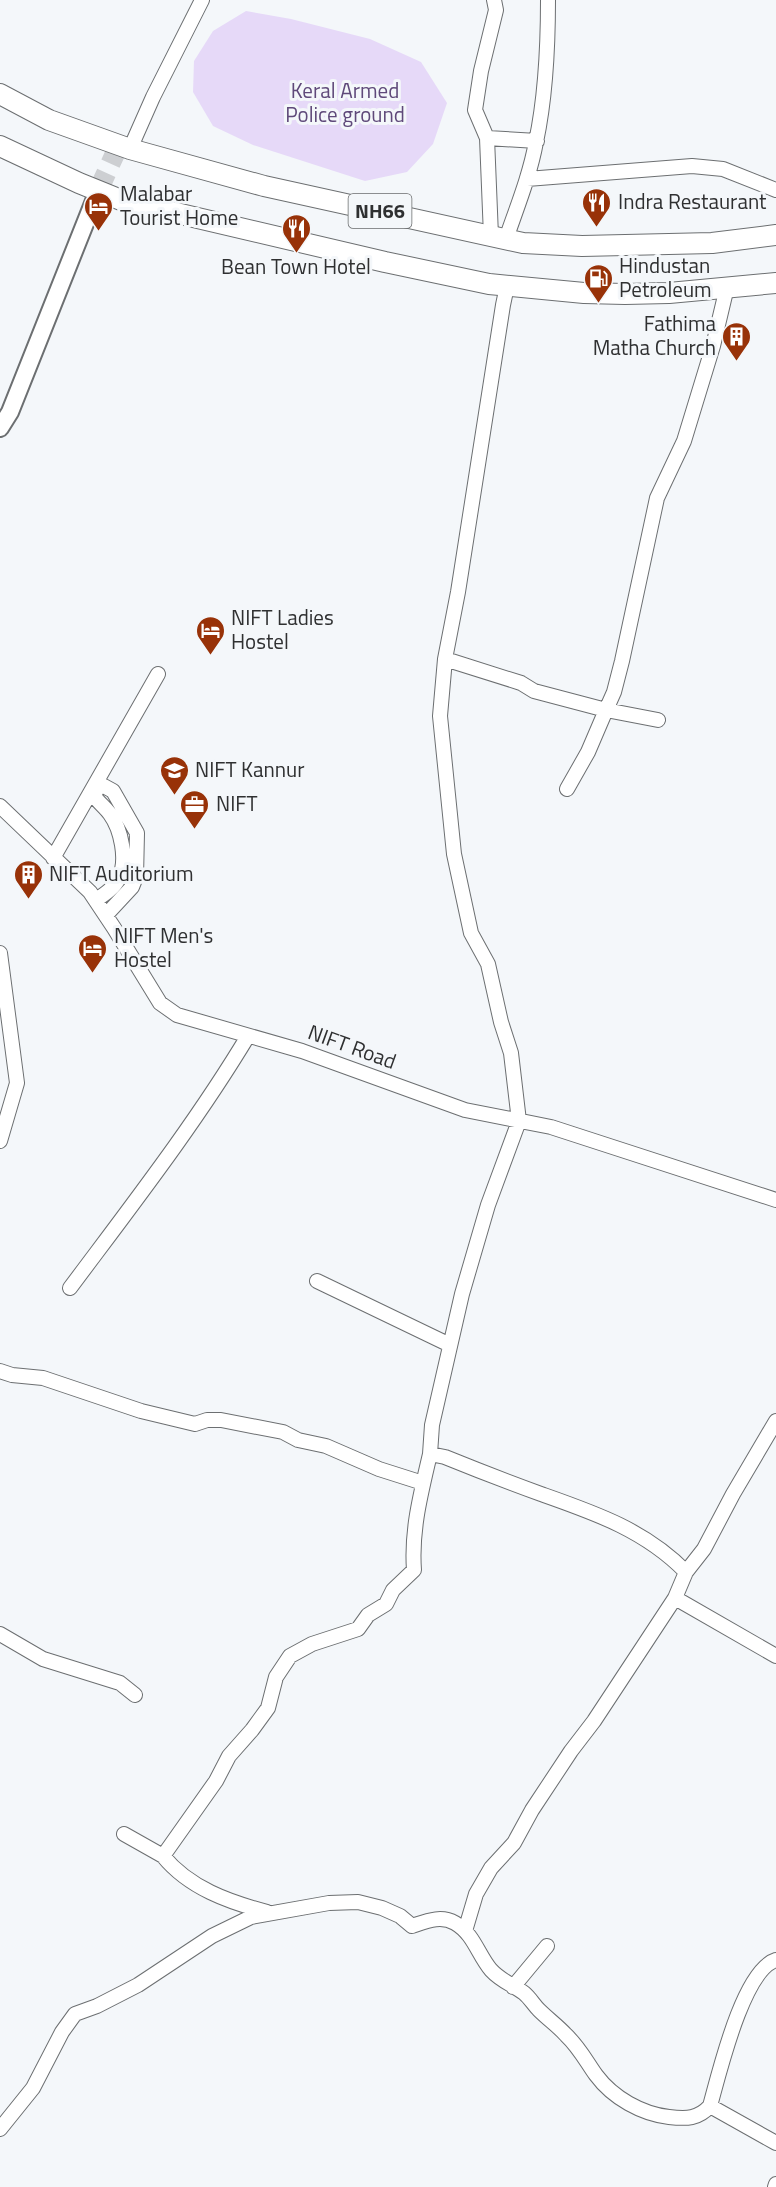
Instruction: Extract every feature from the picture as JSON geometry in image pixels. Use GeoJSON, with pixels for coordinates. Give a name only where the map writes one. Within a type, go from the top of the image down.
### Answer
{"type":"FeatureCollection","features":[{"type":"Feature","properties":{"kind":"highway","name":"NH66"},"geometry":{"type":"LineString","coordinates":[[0,94],[49,120],[130,149],[264,186],[523,243],[582,246],[712,243],[776,235]]}},
{"type":"Feature","properties":{"kind":"highway","name":"NH66"},"geometry":{"type":"LineString","coordinates":[[0,146],[121,200],[385,262],[507,286],[625,294],[669,293],[776,283]]}},
{"type":"Feature","properties":{"kind":"main road"},"geometry":{"type":"LineString","coordinates":[[0,428],[10,412],[98,191]]}},
{"type":"Feature","properties":{"kind":"street"},"geometry":{"type":"LineString","coordinates":[[130,149],[202,0]]}},
{"type":"Feature","properties":{"kind":"street"},"geometry":{"type":"LineString","coordinates":[[494,0],[496,10],[480,71],[475,110],[487,138],[499,237]]}},
{"type":"Feature","properties":{"kind":"street"},"geometry":{"type":"LineString","coordinates":[[499,237],[527,178],[537,141],[548,56],[548,0]]}},
{"type":"Feature","properties":{"kind":"street"},"geometry":{"type":"LineString","coordinates":[[487,138],[537,141]]}},
{"type":"Feature","properties":{"kind":"street"},"geometry":{"type":"LineString","coordinates":[[527,178],[692,165],[723,169],[776,190]]}},
{"type":"Feature","properties":{"kind":"street"},"geometry":{"type":"LineString","coordinates":[[163,1856],[216,1781],[229,1756],[268,1708],[276,1677],[290,1656],[312,1644],[358,1629],[368,1615],[386,1604],[393,1590],[414,1570],[415,1520],[430,1454],[432,1425],[450,1345],[478,1235],[519,1121],[511,1053],[501,1022],[488,964],[471,933],[454,854],[440,716],[445,660],[458,592],[502,305],[507,286]]}},
{"type":"Feature","properties":{"kind":"street"},"geometry":{"type":"LineString","coordinates":[[567,789],[588,752],[614,692],[657,498],[684,441],[713,346],[727,287]]}},
{"type":"Feature","properties":{"kind":"street"},"geometry":{"type":"LineString","coordinates":[[445,660],[521,683],[534,691],[606,710],[658,720]]}},
{"type":"Feature","properties":{"kind":"street"},"geometry":{"type":"LineString","coordinates":[[53,858],[158,674]]}},
{"type":"Feature","properties":{"kind":"street"},"geometry":{"type":"LineString","coordinates":[[96,900],[111,889],[119,879],[123,856],[116,824],[110,813],[94,796],[102,785],[113,790],[137,833],[136,877],[132,887],[106,915]]}},
{"type":"Feature","properties":{"kind":"street","name":"NIFT Road"},"geometry":{"type":"LineString","coordinates":[[0,806],[90,892],[160,1003],[177,1015],[302,1051],[465,1110],[551,1127],[776,1200]]}},
{"type":"Feature","properties":{"kind":"street"},"geometry":{"type":"LineString","coordinates":[[0,953],[17,1083],[6,1104],[0,1141]]}},
{"type":"Feature","properties":{"kind":"street"},"geometry":{"type":"LineString","coordinates":[[70,1288],[165,1162],[248,1036]]}},
{"type":"Feature","properties":{"kind":"street"},"geometry":{"type":"LineString","coordinates":[[317,1281],[450,1345]]}},
{"type":"Feature","properties":{"kind":"street"},"geometry":{"type":"LineString","coordinates":[[0,1371],[12,1375],[43,1378],[141,1411],[195,1424],[207,1420],[221,1420],[283,1432],[298,1440],[326,1446],[380,1469],[423,1483]]}},
{"type":"Feature","properties":{"kind":"street"},"geometry":{"type":"LineString","coordinates":[[465,1931],[476,1893],[491,1868],[513,1843],[570,1751],[594,1721],[675,1598],[686,1572],[704,1549],[776,1421]]}},
{"type":"Feature","properties":{"kind":"street"},"geometry":{"type":"LineString","coordinates":[[430,1454],[445,1457],[591,1512],[643,1537],[667,1553],[686,1572]]}},
{"type":"Feature","properties":{"kind":"street"},"geometry":{"type":"LineString","coordinates":[[675,1598],[776,1656]]}},
{"type":"Feature","properties":{"kind":"street"},"geometry":{"type":"LineString","coordinates":[[0,1634],[43,1659],[120,1683],[135,1695]]}},
{"type":"Feature","properties":{"kind":"street"},"geometry":{"type":"LineString","coordinates":[[124,1834],[163,1856],[174,1869],[211,1894],[272,1913]]}},
{"type":"Feature","properties":{"kind":"street"},"geometry":{"type":"LineString","coordinates":[[0,2129],[33,2088],[62,2032],[75,2014],[97,2006],[138,1985],[212,1936],[251,1917],[329,1903],[358,1902],[382,1908],[400,1916],[412,1926],[438,1918],[454,1922],[465,1931],[477,1946],[489,1968],[502,1982],[524,1994],[568,2036],[585,2056],[597,2076],[617,2096],[640,2109],[661,2116],[687,2120],[702,2114],[710,2106],[728,2037],[762,1968],[776,1960]]}},
{"type":"Feature","properties":{"kind":"street"},"geometry":{"type":"LineString","coordinates":[[513,1987],[547,1946]]}},
{"type":"Feature","properties":{"kind":"street"},"geometry":{"type":"LineString","coordinates":[[710,2106],[776,2143]]}},
{"type":"Feature","properties":{"kind":"green space","name":"Keral Armed Police ground"},"geometry":{"type":"Polygon","coordinates":[[[246,11],[291,19],[370,39],[421,62],[447,103],[433,144],[407,172],[365,181],[253,145],[213,126],[193,92],[194,61],[213,31],[246,11]]]}},
{"type":"Feature","properties":{"kind":"tunnel"},"geometry":{"type":"LineString","coordinates":[[98,191],[119,145]]}},
{"type":"Feature","properties":{"kind":"place","name":"Indra Restaurant"},"geometry":{"type":"Point","coordinates":[597,228]}},
{"type":"Feature","properties":{"kind":"place","name":"Malabar Tourist Home"},"geometry":{"type":"Point","coordinates":[99,232]}},
{"type":"Feature","properties":{"kind":"place","name":"Bean Town Hotel"},"geometry":{"type":"Point","coordinates":[296,254]}},
{"type":"Feature","properties":{"kind":"place","name":"Hindustan Petroleum"},"geometry":{"type":"Point","coordinates":[598,304]}},
{"type":"Feature","properties":{"kind":"place","name":"Fathima Matha Church"},"geometry":{"type":"Point","coordinates":[737,362]}},
{"type":"Feature","properties":{"kind":"place","name":"NIFT Ladies Hostel"},"geometry":{"type":"Point","coordinates":[210,656]}},
{"type":"Feature","properties":{"kind":"place","name":"NIFT Kannur"},"geometry":{"type":"Point","coordinates":[174,796]}},
{"type":"Feature","properties":{"kind":"place","name":"NIFT"},"geometry":{"type":"Point","coordinates":[195,830]}},
{"type":"Feature","properties":{"kind":"place","name":"NIFT Auditorium"},"geometry":{"type":"Point","coordinates":[28,900]}},
{"type":"Feature","properties":{"kind":"place","name":"NIFT Men's Hostel"},"geometry":{"type":"Point","coordinates":[93,974]}}]}
